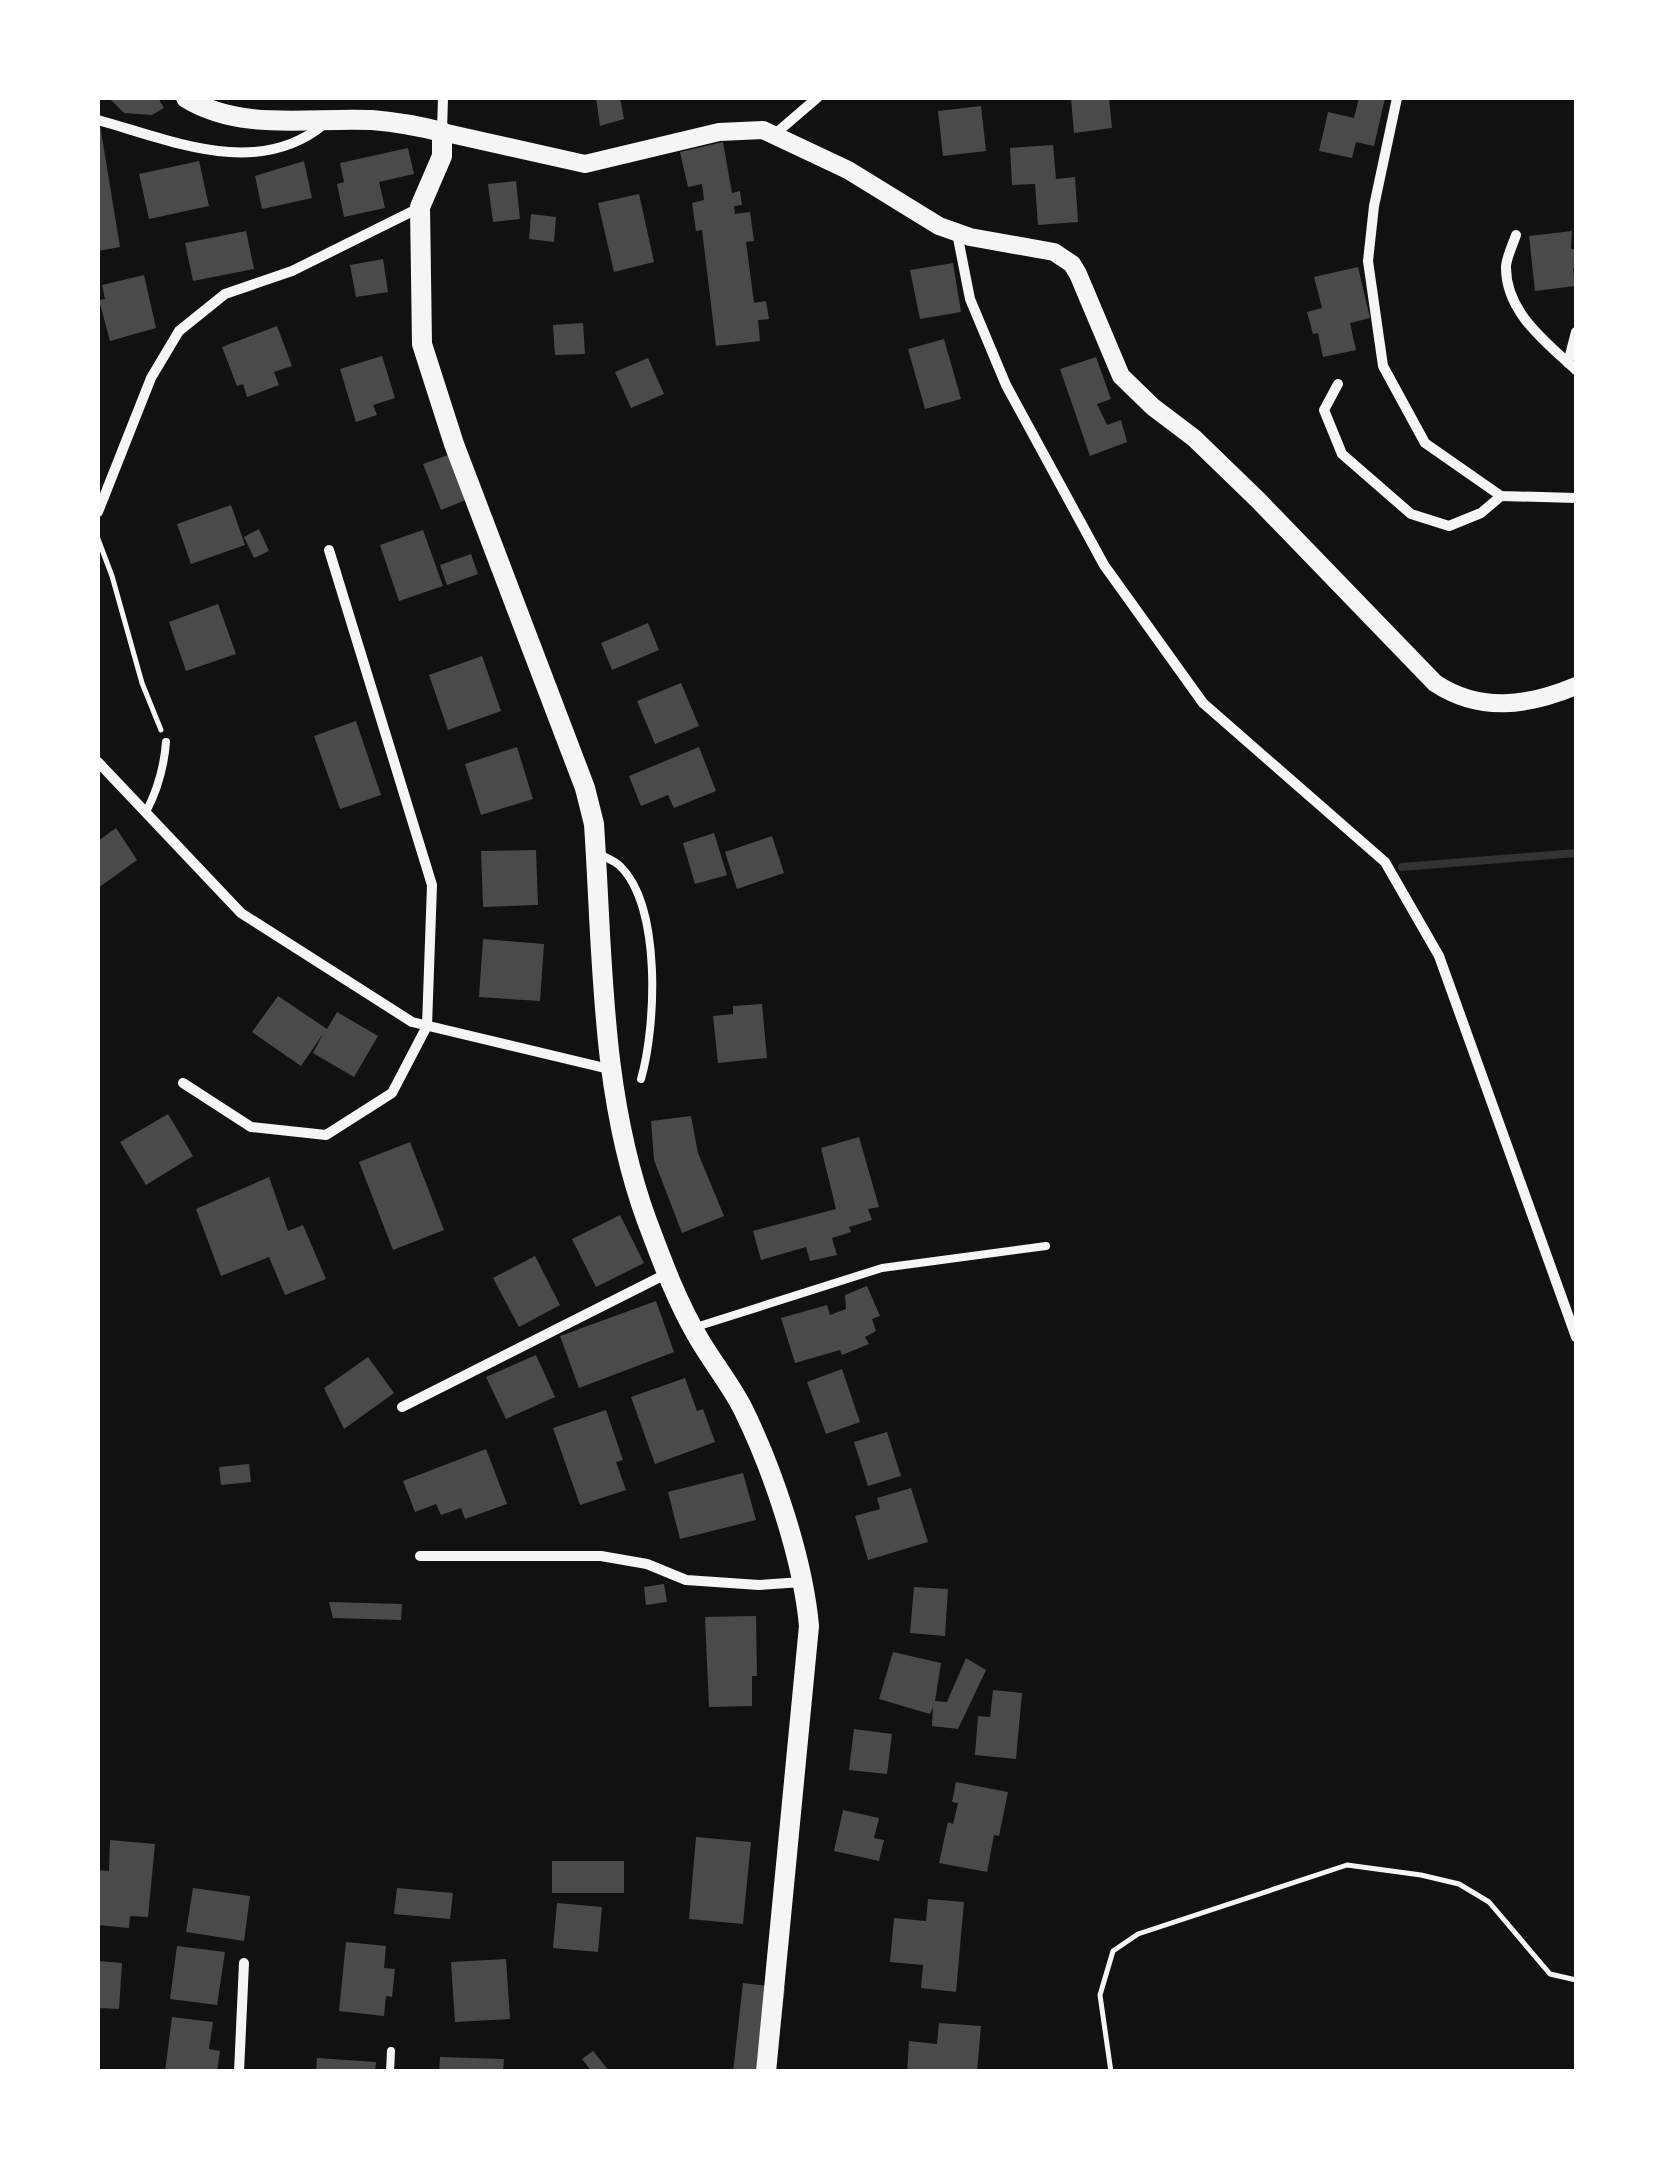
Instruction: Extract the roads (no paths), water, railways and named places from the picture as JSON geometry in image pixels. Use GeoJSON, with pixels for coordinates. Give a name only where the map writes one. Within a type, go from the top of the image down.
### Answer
{"type":"FeatureCollection","features":[{"type":"Feature","properties":{"kind":"main road"},"geometry":{"type":"LineString","coordinates":[[186,98],[230,116],[384,122],[442,132],[442,156],[420,207],[422,344],[454,444],[585,788],[594,824],[610,1069],[624,1152],[667,1274],[754,1434],[803,1582],[808,1643],[766,2072]]}},
{"type":"Feature","properties":{"kind":"street"},"geometry":{"type":"LineString","coordinates":[[443,98],[442,132],[585,164],[719,132],[753,128],[775,134],[848,170],[957,234],[1042,249],[1064,258],[1072,264],[1121,376],[1152,407],[1194,438],[1258,500],[1434,684],[1468,700],[1510,704],[1548,698],[1576,686]]}},
{"type":"Feature","properties":{"kind":"street"},"geometry":{"type":"LineString","coordinates":[[775,134],[817,98]]}},
{"type":"Feature","properties":{"kind":"street"},"geometry":{"type":"LineString","coordinates":[[1397,98],[1374,206],[1368,261],[1383,366],[1426,443],[1500,496],[1576,498]]}},
{"type":"Feature","properties":{"kind":"street"},"geometry":{"type":"LineString","coordinates":[[98,120],[223,154],[278,150],[307,138],[328,121]]}},
{"type":"Feature","properties":{"kind":"street"},"geometry":{"type":"LineString","coordinates":[[98,512],[151,378],[179,331],[225,294],[292,271],[420,207]]}},
{"type":"Feature","properties":{"kind":"street"},"geometry":{"type":"LineString","coordinates":[[957,234],[970,299],[1006,385],[1104,565],[1204,703],[1385,862],[1439,956],[1576,1338]]}},
{"type":"Feature","properties":{"kind":"street"},"geometry":{"type":"LineString","coordinates":[[1516,235],[1506,265],[1513,302],[1533,330],[1572,366]]}},
{"type":"Feature","properties":{"kind":"street"},"geometry":{"type":"LineString","coordinates":[[1572,366],[1576,332]]}},
{"type":"Feature","properties":{"kind":"street"},"geometry":{"type":"LineString","coordinates":[[1338,384],[1324,410],[1342,454],[1411,514],[1450,526],[1481,512],[1500,496]]}},
{"type":"Feature","properties":{"kind":"street"},"geometry":{"type":"LineString","coordinates":[[184,1083],[251,1127],[326,1134],[392,1094],[427,1026],[432,885],[329,550]]}},
{"type":"Feature","properties":{"kind":"street"},"geometry":{"type":"LineString","coordinates":[[98,762],[241,914],[412,1022],[610,1069]]}},
{"type":"Feature","properties":{"kind":"street"},"geometry":{"type":"LineString","coordinates":[[402,1407],[667,1274]]}},
{"type":"Feature","properties":{"kind":"street"},"geometry":{"type":"LineString","coordinates":[[420,1556],[602,1556],[647,1564],[686,1580],[759,1585],[803,1582]]}},
{"type":"Feature","properties":{"kind":"street"},"geometry":{"type":"LineString","coordinates":[[239,2072],[244,1963]]}},
{"type":"Feature","properties":{"kind":"lane"},"geometry":{"type":"LineString","coordinates":[[146,812],[160,778],[166,742]]}},
{"type":"Feature","properties":{"kind":"lane"},"geometry":{"type":"LineString","coordinates":[[596,852],[619,864],[632,883],[650,941],[650,1023],[641,1079]]}},
{"type":"Feature","properties":{"kind":"lane"},"geometry":{"type":"LineString","coordinates":[[693,1328],[882,1268],[1046,1246]]}},
{"type":"Feature","properties":{"kind":"lane"},"geometry":{"type":"LineString","coordinates":[[390,2072],[391,2051]]}},
{"type":"Feature","properties":{"kind":"waterway"},"geometry":{"type":"LineString","coordinates":[[1402,867],[1576,853]]}}]}
